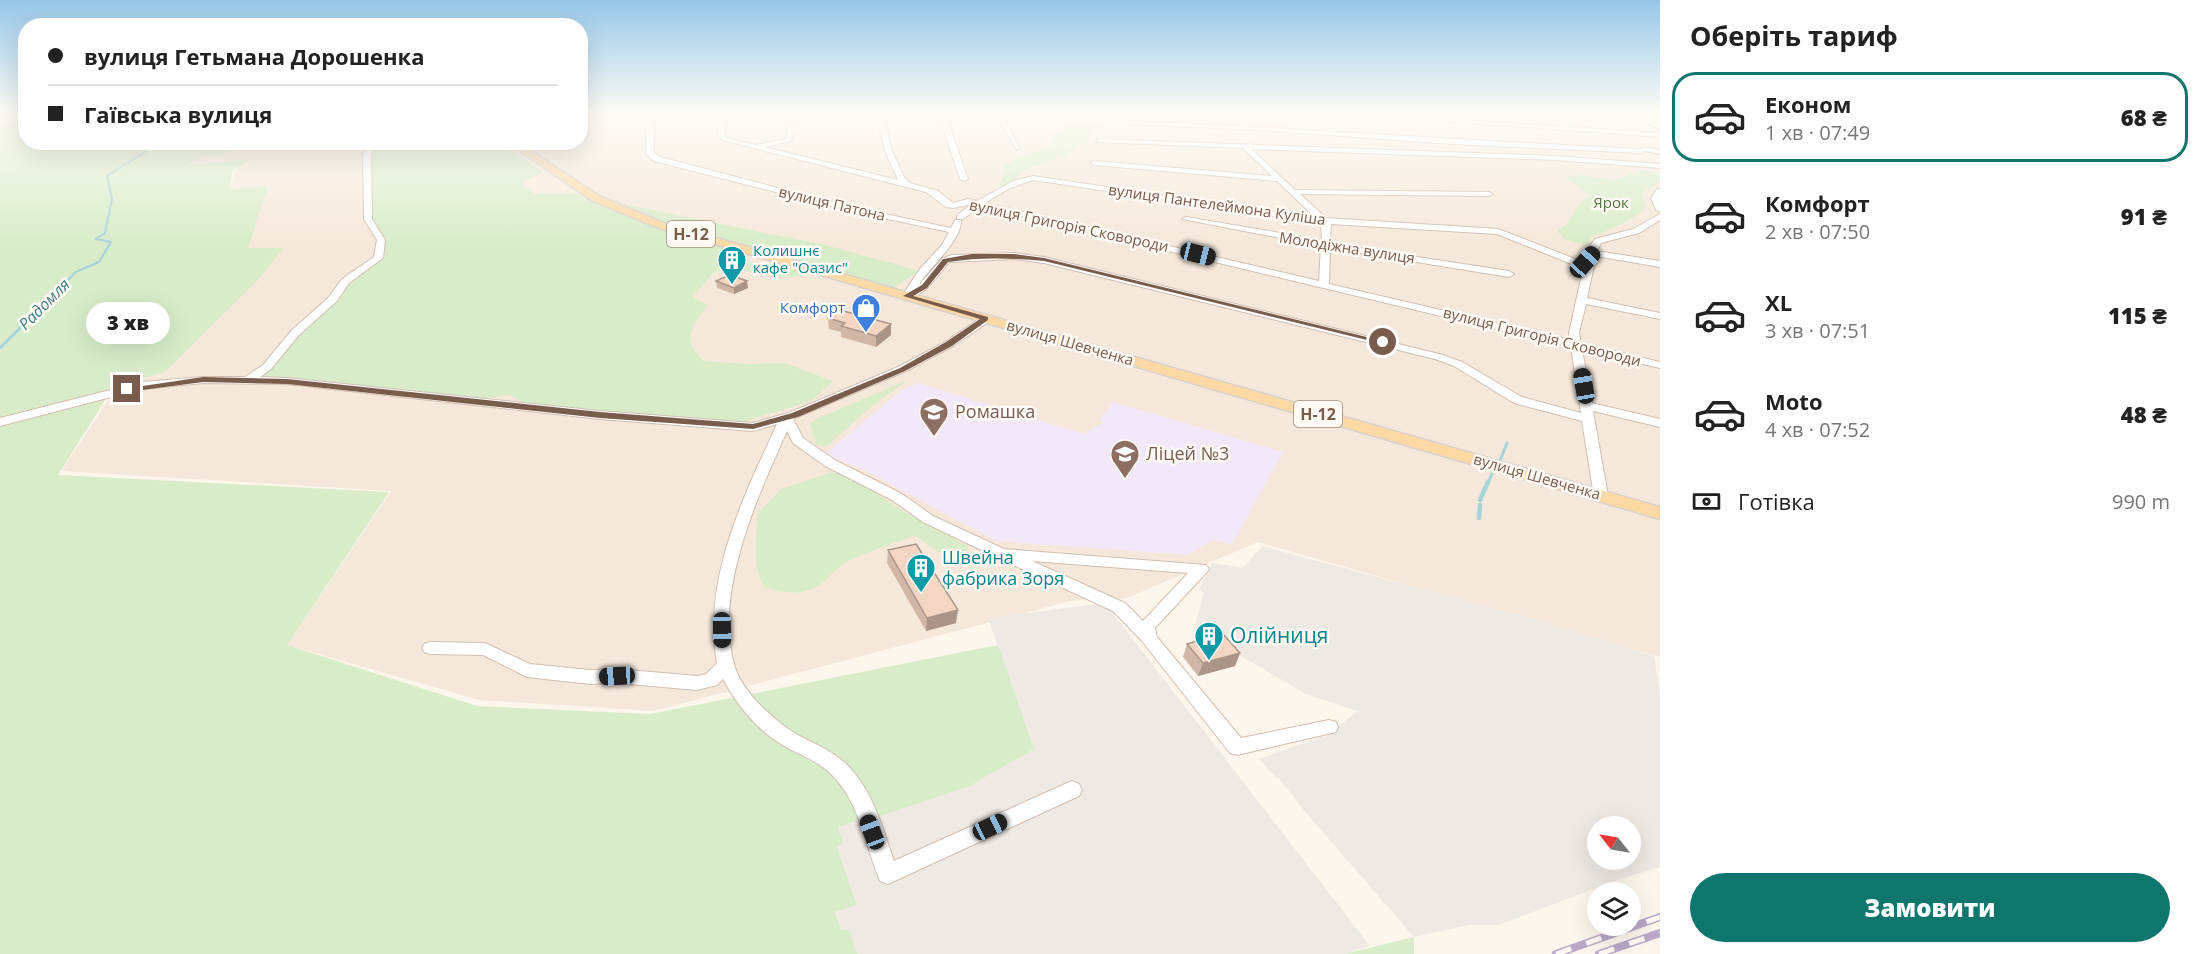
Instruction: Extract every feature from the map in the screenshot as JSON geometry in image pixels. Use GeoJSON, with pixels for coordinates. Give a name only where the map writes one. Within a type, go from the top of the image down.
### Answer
{"type":"FeatureCollection","features":[{"type":"Feature","properties":{"kind":"main road","name":"вулиця Шевченка"},"geometry":{"type":"LineString","coordinates":[[534,157],[618,210],[660,225],[1660,513]]}},
{"type":"Feature","properties":{"kind":"main road","name":"вулиця Шевченка"},"geometry":{"type":"LineString","coordinates":[[1606,497],[1660,506]]}},
{"type":"Feature","properties":{"kind":"street"},"geometry":{"type":"LineString","coordinates":[[247,381],[267,367],[295,333],[333,299],[334,292],[378,258],[381,240],[368,219],[367,157]]}},
{"type":"Feature","properties":{"kind":"street","name":"вулиця Патона"},"geometry":{"type":"LineString","coordinates":[[653,157],[846,208],[955,231]]}},
{"type":"Feature","properties":{"kind":"street","name":"вулиця Григорія Сковороди"},"geometry":{"type":"LineString","coordinates":[[793,157],[934,192],[950,206],[959,206],[968,201],[1114,233],[1660,365]]}},
{"type":"Feature","properties":{"kind":"street"},"geometry":{"type":"LineString","coordinates":[[891,157],[900,178],[907,184]]}},
{"type":"Feature","properties":{"kind":"street"},"geometry":{"type":"LineString","coordinates":[[956,157],[964,179]]}},
{"type":"Feature","properties":{"kind":"street"},"geometry":{"type":"LineString","coordinates":[[1255,157],[1327,224],[1324,284]]}},
{"type":"Feature","properties":{"kind":"street"},"geometry":{"type":"LineString","coordinates":[[1510,157],[1660,165]]}},
{"type":"Feature","properties":{"kind":"street"},"geometry":{"type":"LineString","coordinates":[[1645,157],[1660,165]]}},
{"type":"Feature","properties":{"kind":"street"},"geometry":{"type":"LineString","coordinates":[[1094,163],[1279,180]]}},
{"type":"Feature","properties":{"kind":"street","name":"вулиця Пантелеймона Куліша"},"geometry":{"type":"LineString","coordinates":[[960,217],[1022,180],[1033,178],[1323,221],[1528,232]]}},
{"type":"Feature","properties":{"kind":"street"},"geometry":{"type":"LineString","coordinates":[[1660,191],[1654,198],[1660,210]]}},
{"type":"Feature","properties":{"kind":"street"},"geometry":{"type":"LineString","coordinates":[[1294,192],[1489,194]]}},
{"type":"Feature","properties":{"kind":"street"},"geometry":{"type":"LineString","coordinates":[[968,201],[998,193]]}},
{"type":"Feature","properties":{"kind":"street"},"geometry":{"type":"LineString","coordinates":[[896,293],[936,258],[955,231],[960,217],[950,206]]}},
{"type":"Feature","properties":{"kind":"street"},"geometry":{"type":"LineString","coordinates":[[1606,497],[1574,333],[1593,247],[1598,241],[1636,231],[1660,216]]}},
{"type":"Feature","properties":{"kind":"street","name":"Молодіжна вулиця"},"geometry":{"type":"LineString","coordinates":[[1186,219],[1509,274]]}},
{"type":"Feature","properties":{"kind":"street","name":"вулиця Пантелеймона Куліша"},"geometry":{"type":"LineString","coordinates":[[1497,232],[1576,263],[1585,262],[1593,253],[1660,264]]}},
{"type":"Feature","properties":{"kind":"street"},"geometry":{"type":"LineString","coordinates":[[896,293],[924,286],[946,261],[952,258],[1014,256],[1044,260],[1439,357],[1458,364],[1518,400],[1660,423]]}},
{"type":"Feature","properties":{"kind":"street"},"geometry":{"type":"LineString","coordinates":[[1583,300],[1660,316]]}},
{"type":"Feature","properties":{"kind":"street"},"geometry":{"type":"LineString","coordinates":[[0,422],[112,393],[177,381],[247,381],[304,383],[441,399],[720,426],[753,427],[786,418],[915,363],[986,319]]}},
{"type":"Feature","properties":{"kind":"street"},"geometry":{"type":"LineString","coordinates":[[786,418],[798,440],[830,463],[897,497],[928,519],[1119,607],[1149,639],[1237,747],[1329,728]]}},
{"type":"Feature","properties":{"kind":"street"},"geometry":{"type":"LineString","coordinates":[[786,418],[726,568],[722,618],[726,665],[738,689],[754,709],[778,732],[837,767],[855,790],[888,874],[1072,790]]}},
{"type":"Feature","properties":{"kind":"street"},"geometry":{"type":"LineString","coordinates":[[1001,554],[1201,569],[1147,627],[1149,639]]}},
{"type":"Feature","properties":{"kind":"street"},"geometry":{"type":"LineString","coordinates":[[430,648],[485,649],[527,670],[590,677],[617,676],[697,683],[711,680],[726,665]]}},
{"type":"Feature","properties":{"kind":"shaded area"},"geometry":{"type":"Polygon","coordinates":[[[198,157],[1660,157],[1660,657],[1258,542],[1127,598],[1070,601],[653,711],[479,700],[287,645],[391,491],[61,471],[119,384],[266,187],[230,189],[237,164],[189,167],[198,157]]]}},
{"type":"Feature","properties":{"kind":"shaded area","name":"Ліцей №3"},"geometry":{"type":"Polygon","coordinates":[[[918,383],[1084,434],[1103,423],[1100,419],[1113,402],[1283,452],[1232,544],[1212,540],[1188,555],[996,541],[870,473],[825,454],[903,389],[918,383]]]}},
{"type":"Feature","properties":{"kind":"shaded area"},"geometry":{"type":"Polygon","coordinates":[[[1262,546],[1542,621],[1654,656],[1660,693],[1660,867],[1612,882],[1587,882],[1587,892],[1499,925],[1469,925],[1414,937],[1307,814],[1279,778],[1276,778],[1259,759],[1327,735],[1358,711],[1308,695],[1194,629],[1204,592],[1199,590],[1212,563],[1243,568],[1262,546]]]}},
{"type":"Feature","properties":{"kind":"shaded area"},"geometry":{"type":"Polygon","coordinates":[[[1105,603],[1370,946],[1345,954],[858,954],[849,929],[841,930],[835,912],[857,905],[837,847],[837,827],[860,820],[861,822],[970,786],[1034,749],[988,618],[1105,603]]]}},
{"type":"Feature","properties":{"kind":"green space"},"geometry":{"type":"Polygon","coordinates":[[[0,157],[203,157],[189,165],[253,159],[233,170],[230,189],[268,186],[248,248],[284,248],[257,281],[165,372],[114,386],[58,475],[389,492],[287,645],[477,706],[650,714],[998,645],[1034,749],[970,786],[861,823],[860,820],[838,827],[843,844],[837,847],[857,905],[835,912],[841,930],[849,929],[858,954],[0,954],[0,157]]]}},
{"type":"Feature","properties":{"kind":"green space"},"geometry":{"type":"Polygon","coordinates":[[[372,157],[520,157],[543,172],[521,182],[534,194],[576,193],[641,222],[751,256],[712,274],[693,297],[708,305],[691,332],[690,339],[696,353],[703,361],[747,364],[785,363],[833,381],[811,401],[737,424],[531,406],[510,395],[466,400],[338,382],[260,376],[347,285],[386,256],[372,215],[370,161],[372,157]]]}},
{"type":"Feature","properties":{"kind":"green space"},"geometry":{"type":"Polygon","coordinates":[[[1061,157],[1025,170],[1010,183],[998,188],[1006,166],[1019,158],[1061,157]]]}},
{"type":"Feature","properties":{"kind":"green space","name":"Ярок"},"geometry":{"type":"Polygon","coordinates":[[[1643,169],[1660,175],[1660,181],[1643,193],[1645,207],[1637,215],[1591,237],[1587,245],[1565,240],[1557,231],[1567,224],[1579,204],[1590,195],[1565,177],[1581,175],[1615,180],[1643,169]]]}},
{"type":"Feature","properties":{"kind":"green space"},"geometry":{"type":"Polygon","coordinates":[[[605,196],[624,204],[829,246],[919,271],[893,288],[646,216],[605,196]]]}},
{"type":"Feature","properties":{"kind":"green space"},"geometry":{"type":"Polygon","coordinates":[[[747,262],[789,267],[805,273],[803,276],[774,277],[734,268],[747,262]]]}},
{"type":"Feature","properties":{"kind":"green space"},"geometry":{"type":"Polygon","coordinates":[[[908,380],[872,406],[826,447],[816,445],[810,424],[816,419],[908,380]]]}},
{"type":"Feature","properties":{"kind":"green space"},"geometry":{"type":"Polygon","coordinates":[[[833,472],[864,486],[968,547],[966,554],[945,555],[915,535],[850,560],[812,589],[791,593],[764,587],[756,560],[758,513],[781,489],[833,472]]]}},
{"type":"Feature","properties":{"kind":"green space"},"geometry":{"type":"Polygon","coordinates":[[[1414,937],[1414,954],[1345,954],[1414,937]]]}},
{"type":"Feature","properties":{"kind":"building"},"geometry":{"type":"Polygon","coordinates":[[[730,275],[747,281],[734,288],[716,281],[730,275]]]}},
{"type":"Feature","properties":{"kind":"building"},"geometry":{"type":"Polygon","coordinates":[[[840,310],[891,324],[876,336],[841,326],[845,323],[828,318],[840,310]]]}},
{"type":"Feature","properties":{"kind":"building","name":"Швейна фабрика Зоря"},"geometry":{"type":"Polygon","coordinates":[[[916,544],[958,610],[927,618],[888,550],[916,544]]]}},
{"type":"Feature","properties":{"kind":"building"},"geometry":{"type":"Polygon","coordinates":[[[1223,634],[1240,653],[1203,663],[1187,644],[1223,634]]]}},
{"type":"Feature","properties":{"kind":"waterway","name":"Радомля"},"geometry":{"type":"LineString","coordinates":[[0,348],[76,272],[99,262],[111,242],[96,239],[105,233],[112,199],[107,176],[138,157]]}},
{"type":"Feature","properties":{"kind":"waterway"},"geometry":{"type":"LineString","coordinates":[[1500,461],[1507,443]]}},
{"type":"Feature","properties":{"kind":"waterway"},"geometry":{"type":"LineString","coordinates":[[1488,483],[1492,474]]}},
{"type":"Feature","properties":{"kind":"waterway"},"geometry":{"type":"LineString","coordinates":[[1480,500],[1488,482]]}},
{"type":"Feature","properties":{"kind":"waterway"},"geometry":{"type":"LineString","coordinates":[[1479,518],[1480,505]]}},
{"type":"Feature","properties":{"kind":"railway"},"geometry":{"type":"LineString","coordinates":[[1556,954],[1660,917]]}},
{"type":"Feature","properties":{"kind":"railway"},"geometry":{"type":"LineString","coordinates":[[1599,954],[1660,933]]}},
{"type":"Feature","properties":{"kind":"place","name":"Колишнє кафе \"Оазис\""},"geometry":{"type":"Point","coordinates":[732,286]}},
{"type":"Feature","properties":{"kind":"place","name":"Комфорт"},"geometry":{"type":"Point","coordinates":[866,334]}},
{"type":"Feature","properties":{"kind":"place","name":"Ромашка"},"geometry":{"type":"Point","coordinates":[934,438]}},
{"type":"Feature","properties":{"kind":"place","name":"Ліцей №3"},"geometry":{"type":"Point","coordinates":[1125,480]}},
{"type":"Feature","properties":{"kind":"place","name":"Швейна фабрика Зоря"},"geometry":{"type":"Point","coordinates":[921,594]}},
{"type":"Feature","properties":{"kind":"place","name":"Олійниця"},"geometry":{"type":"Point","coordinates":[1209,662]}},
{"type":"Feature","properties":{"kind":"route"},"geometry":{"type":"LineString","coordinates":[[127,389],[177,381],[287,381],[600,415],[753,427],[769,424],[826,403],[902,369],[949,344],[986,319],[907,296],[924,286],[946,261],[952,258],[972,256],[1023,256],[1044,260],[1383,342]]}}]}
